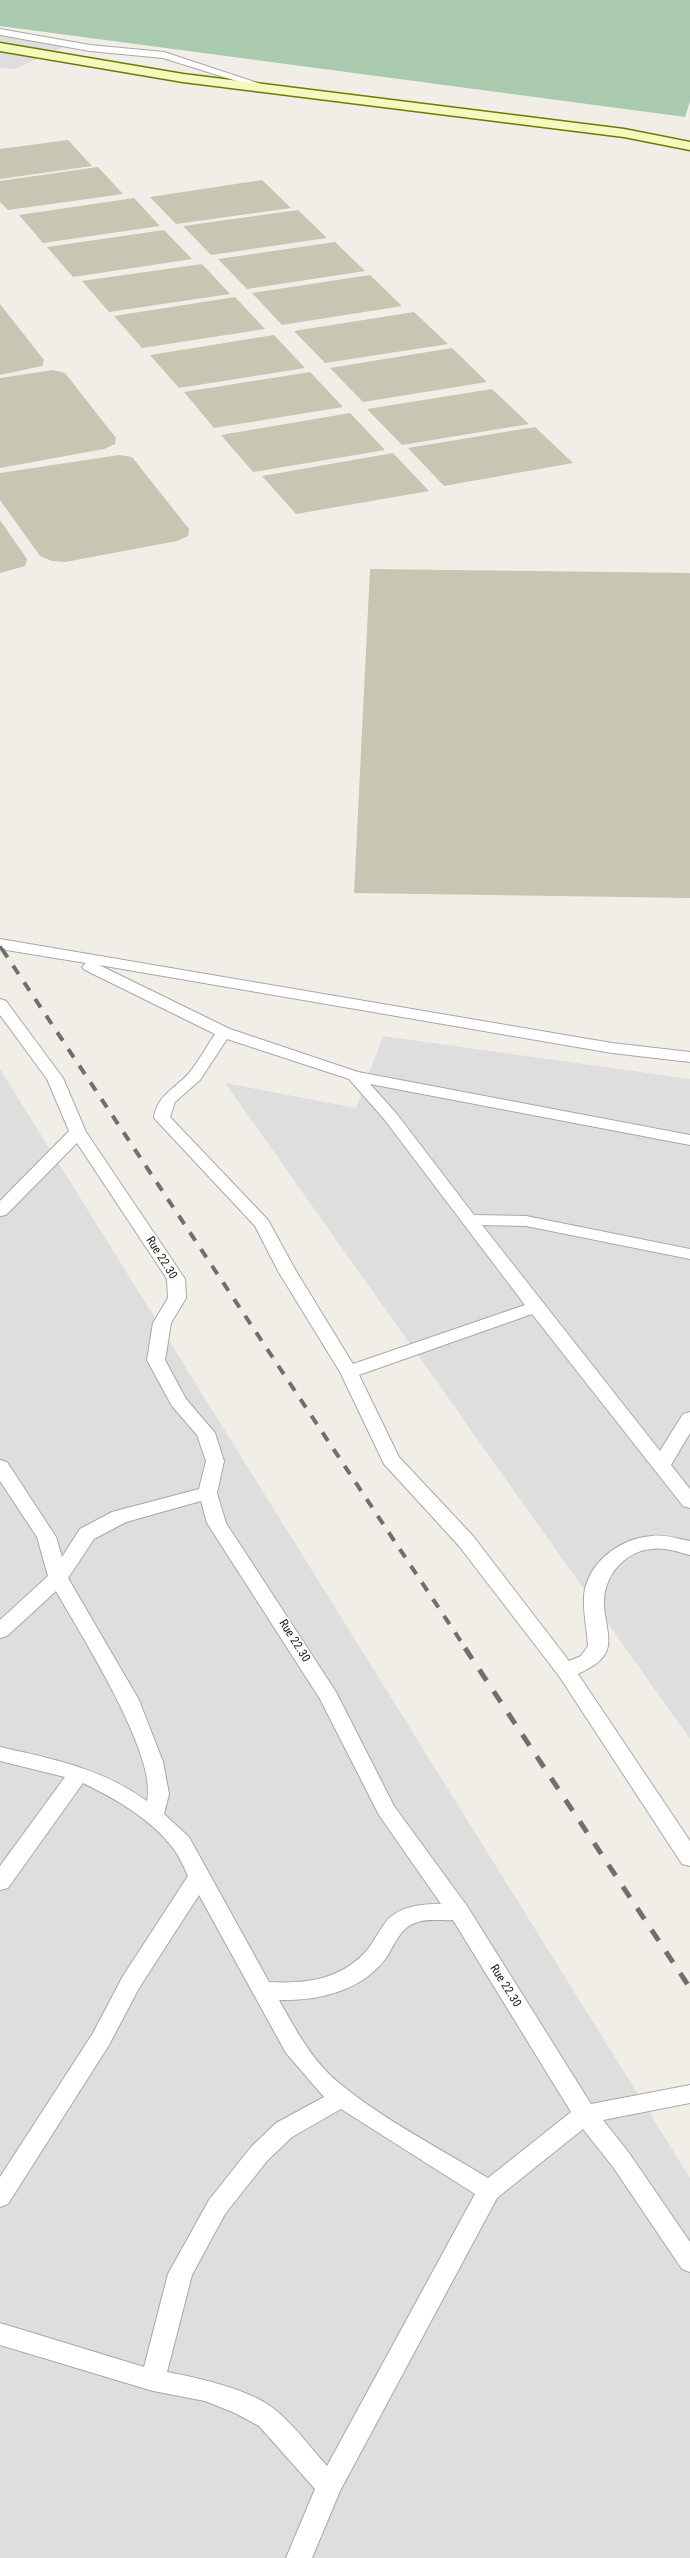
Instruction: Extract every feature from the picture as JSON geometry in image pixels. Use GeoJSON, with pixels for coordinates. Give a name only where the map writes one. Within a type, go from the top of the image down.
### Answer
{"type":"FeatureCollection","features":[{"type":"Feature","properties":{"kind":"street"},"geometry":{"type":"LineString","coordinates":[[0,32],[90,48],[164,55],[268,88]]}},
{"type":"Feature","properties":{"kind":"street"},"geometry":{"type":"LineString","coordinates":[[0,47],[144,72],[614,132],[690,146]]}},
{"type":"Feature","properties":{"kind":"street"},"geometry":{"type":"LineString","coordinates":[[0,944],[612,1048],[690,1057]]}},
{"type":"Feature","properties":{"kind":"street"},"geometry":{"type":"LineString","coordinates":[[57,954],[108,974],[224,1032],[355,1076],[690,1140]]}},
{"type":"Feature","properties":{"kind":"street","name":"Rue 22.30"},"geometry":{"type":"LineString","coordinates":[[0,1004],[54,1078],[78,1132],[176,1279],[177,1298],[162,1323],[156,1360],[178,1402],[206,1433],[215,1461],[208,1493],[217,1523],[329,1697],[386,1810],[459,1912],[585,2114],[621,2160],[690,2262]]}},
{"type":"Feature","properties":{"kind":"street"},"geometry":{"type":"LineString","coordinates":[[224,1032],[193,1078],[171,1094],[162,1109],[162,1118],[262,1224],[287,1271],[350,1372],[391,1460],[466,1541],[566,1671],[690,1858]]}},
{"type":"Feature","properties":{"kind":"street"},"geometry":{"type":"LineString","coordinates":[[355,1076],[390,1116],[536,1307],[690,1502]]}},
{"type":"Feature","properties":{"kind":"street"},"geometry":{"type":"LineString","coordinates":[[0,1211],[78,1132]]}},
{"type":"Feature","properties":{"kind":"street"},"geometry":{"type":"LineString","coordinates":[[470,1220],[502,1219],[526,1221],[690,1254]]}},
{"type":"Feature","properties":{"kind":"street"},"geometry":{"type":"LineString","coordinates":[[350,1372],[536,1307]]}},
{"type":"Feature","properties":{"kind":"street"},"geometry":{"type":"LineString","coordinates":[[661,1465],[690,1418]]}},
{"type":"Feature","properties":{"kind":"street"},"geometry":{"type":"LineString","coordinates":[[0,1466],[46,1537],[58,1578],[132,1709],[153,1762],[160,1794],[153,1816]]}},
{"type":"Feature","properties":{"kind":"street"},"geometry":{"type":"LineString","coordinates":[[0,1632],[58,1578],[87,1534],[119,1517],[208,1493]]}},
{"type":"Feature","properties":{"kind":"street"},"geometry":{"type":"LineString","coordinates":[[566,1671],[588,1661],[598,1647],[594,1611],[595,1589],[603,1569],[634,1546],[652,1542],[690,1548]]}},
{"type":"Feature","properties":{"kind":"street"},"geometry":{"type":"LineString","coordinates":[[0,1754],[78,1773],[120,1792],[153,1816],[181,1843],[294,2047],[330,2089],[371,2118],[489,2191]]}},
{"type":"Feature","properties":{"kind":"street"},"geometry":{"type":"LineString","coordinates":[[0,1882],[78,1773]]}},
{"type":"Feature","properties":{"kind":"street"},"geometry":{"type":"LineString","coordinates":[[0,2197],[101,2039],[131,1982],[200,1875]]}},
{"type":"Feature","properties":{"kind":"street"},"geometry":{"type":"LineString","coordinates":[[264,1990],[305,1992],[329,1988],[351,1976],[376,1955],[392,1929],[404,1918],[417,1914],[459,1912]]}},
{"type":"Feature","properties":{"kind":"street"},"geometry":{"type":"LineString","coordinates":[[299,2558],[330,2486],[489,2191],[585,2114],[690,2094]]}},
{"type":"Feature","properties":{"kind":"street"},"geometry":{"type":"LineString","coordinates":[[153,2380],[180,2274],[217,2207],[259,2154],[284,2130],[342,2098]]}},
{"type":"Feature","properties":{"kind":"street"},"geometry":{"type":"LineString","coordinates":[[0,2334],[153,2380],[208,2390],[268,2418],[330,2486]]}},
{"type":"Feature","properties":{"kind":"shaded area"},"geometry":{"type":"Polygon","coordinates":[[[0,35],[66,46],[15,69],[0,68],[0,35]]]}},
{"type":"Feature","properties":{"kind":"shaded area"},"geometry":{"type":"Polygon","coordinates":[[[68,140],[92,166],[0,179],[0,149],[68,140]]]}},
{"type":"Feature","properties":{"kind":"shaded area"},"geometry":{"type":"Polygon","coordinates":[[[98,167],[123,194],[8,210],[0,202],[0,181],[98,167]]]}},
{"type":"Feature","properties":{"kind":"shaded area"},"geometry":{"type":"Polygon","coordinates":[[[262,180],[291,208],[176,224],[150,197],[262,180]]]}},
{"type":"Feature","properties":{"kind":"shaded area"},"geometry":{"type":"Polygon","coordinates":[[[134,198],[160,226],[43,243],[19,215],[134,198]]]}},
{"type":"Feature","properties":{"kind":"shaded area"},"geometry":{"type":"Polygon","coordinates":[[[298,210],[327,238],[211,255],[183,226],[298,210]]]}},
{"type":"Feature","properties":{"kind":"shaded area"},"geometry":{"type":"Polygon","coordinates":[[[164,230],[192,259],[73,277],[47,247],[164,230]]]}},
{"type":"Feature","properties":{"kind":"shaded area"},"geometry":{"type":"Polygon","coordinates":[[[335,242],[365,271],[247,289],[218,259],[335,242]]]}},
{"type":"Feature","properties":{"kind":"shaded area"},"geometry":{"type":"Polygon","coordinates":[[[202,264],[230,294],[109,312],[82,281],[202,264]]]}},
{"type":"Feature","properties":{"kind":"shaded area"},"geometry":{"type":"Polygon","coordinates":[[[370,275],[402,306],[282,325],[252,293],[370,275]]]}},
{"type":"Feature","properties":{"kind":"shaded area"},"geometry":{"type":"Polygon","coordinates":[[[235,297],[265,329],[142,348],[114,316],[235,297]]]}},
{"type":"Feature","properties":{"kind":"shaded area"},"geometry":{"type":"Polygon","coordinates":[[[0,304],[44,360],[42,366],[0,375],[0,304]]]}},
{"type":"Feature","properties":{"kind":"shaded area"},"geometry":{"type":"Polygon","coordinates":[[[414,312],[448,344],[325,363],[294,331],[414,312]]]}},
{"type":"Feature","properties":{"kind":"shaded area"},"geometry":{"type":"Polygon","coordinates":[[[274,335],[305,368],[179,388],[150,355],[274,335]]]}},
{"type":"Feature","properties":{"kind":"shaded area"},"geometry":{"type":"Polygon","coordinates":[[[452,348],[487,382],[363,402],[330,368],[452,348]]]}},
{"type":"Feature","properties":{"kind":"shaded area"},"geometry":{"type":"Polygon","coordinates":[[[53,370],[65,373],[116,438],[115,444],[104,449],[0,468],[0,378],[53,370]]]}},
{"type":"Feature","properties":{"kind":"shaded area"},"geometry":{"type":"Polygon","coordinates":[[[310,372],[343,407],[214,428],[184,392],[310,372]]]}},
{"type":"Feature","properties":{"kind":"shaded area"},"geometry":{"type":"Polygon","coordinates":[[[492,389],[529,424],[402,445],[367,409],[492,389]]]}},
{"type":"Feature","properties":{"kind":"shaded area"},"geometry":{"type":"Polygon","coordinates":[[[350,413],[385,450],[253,472],[221,435],[350,413]]]}},
{"type":"Feature","properties":{"kind":"shaded area"},"geometry":{"type":"Polygon","coordinates":[[[535,427],[573,463],[444,486],[408,448],[535,427]]]}},
{"type":"Feature","properties":{"kind":"shaded area"},"geometry":{"type":"Polygon","coordinates":[[[393,453],[429,491],[296,514],[262,476],[393,453]]]}},
{"type":"Feature","properties":{"kind":"shaded area"},"geometry":{"type":"Polygon","coordinates":[[[119,455],[132,457],[189,529],[188,536],[177,541],[65,562],[52,561],[40,556],[0,500],[0,473],[119,455]]]}},
{"type":"Feature","properties":{"kind":"shaded area"},"geometry":{"type":"Polygon","coordinates":[[[0,520],[27,559],[25,566],[0,573],[0,520]]]}},
{"type":"Feature","properties":{"kind":"shaded area"},"geometry":{"type":"Polygon","coordinates":[[[370,569],[690,573],[690,898],[354,893],[370,569]]]}},
{"type":"Feature","properties":{"kind":"shaded area"},"geometry":{"type":"Polygon","coordinates":[[[383,1036],[690,1079],[690,1739],[225,1083],[356,1108],[383,1036]]]}},
{"type":"Feature","properties":{"kind":"shaded area"},"geometry":{"type":"Polygon","coordinates":[[[0,1069],[690,2178],[690,2558],[0,2558],[0,1069]]]}},
{"type":"Feature","properties":{"kind":"green space"},"geometry":{"type":"Polygon","coordinates":[[[0,0],[690,0],[690,101],[685,117],[0,26],[0,0]]]}},
{"type":"Feature","properties":{"kind":"railway"},"geometry":{"type":"LineString","coordinates":[[0,946],[3,951]]}},
{"type":"Feature","properties":{"kind":"railway"},"geometry":{"type":"LineString","coordinates":[[2,949],[466,1649]]}},
{"type":"Feature","properties":{"kind":"railway"},"geometry":{"type":"LineString","coordinates":[[465,1648],[690,1988]]}}]}
